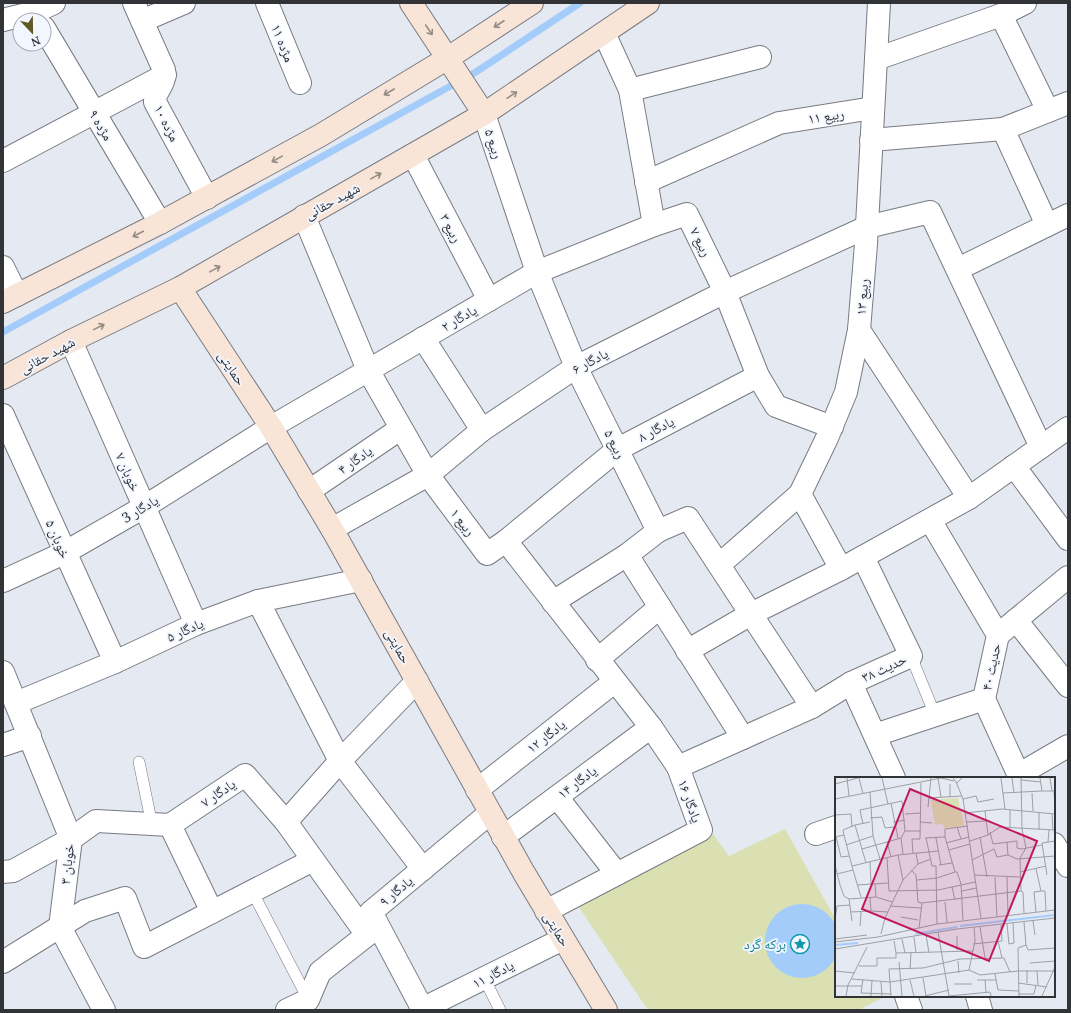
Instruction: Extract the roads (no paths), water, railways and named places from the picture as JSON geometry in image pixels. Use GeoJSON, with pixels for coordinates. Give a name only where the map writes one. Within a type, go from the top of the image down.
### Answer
{"type":"FeatureCollection","features":[{"type":"Feature","properties":{"kind":"main road"},"geometry":{"type":"LineString","coordinates":[[411,3],[484,114]]}},
{"type":"Feature","properties":{"kind":"main road"},"geometry":{"type":"LineString","coordinates":[[10,298],[160,223],[321,135],[448,58],[532,3]]}},
{"type":"Feature","properties":{"kind":"main road","name":"شهید حقانی"},"geometry":{"type":"LineString","coordinates":[[3,378],[71,341],[180,288],[484,114],[648,3]]}},
{"type":"Feature","properties":{"kind":"main road","name":"حمایتی"},"geometry":{"type":"LineString","coordinates":[[180,288],[271,427],[332,529],[503,837],[563,939],[601,1008]]}},
{"type":"Feature","properties":{"kind":"street"},"geometry":{"type":"LineString","coordinates":[[3,161],[94,114],[164,75],[164,70],[138,12],[184,3]]}},
{"type":"Feature","properties":{"kind":"street","name":"مژده ۱۱"},"geometry":{"type":"LineString","coordinates":[[267,3],[300,83]]}},
{"type":"Feature","properties":{"kind":"street","name":"ربیع ۱۳"},"geometry":{"type":"LineString","coordinates":[[800,494],[832,427],[846,392],[859,330],[867,227],[879,3]]}},
{"type":"Feature","properties":{"kind":"street"},"geometry":{"type":"LineString","coordinates":[[876,58],[1001,15],[1025,3]]}},
{"type":"Feature","properties":{"kind":"street"},"geometry":{"type":"LineString","coordinates":[[871,140],[1003,129],[1058,107],[1001,15]]}},
{"type":"Feature","properties":{"kind":"street","name":"مژده ۹"},"geometry":{"type":"LineString","coordinates":[[52,33],[94,114],[160,223]]}},
{"type":"Feature","properties":{"kind":"street"},"geometry":{"type":"LineString","coordinates":[[604,33],[630,90],[654,225]]}},
{"type":"Feature","properties":{"kind":"street"},"geometry":{"type":"LineString","coordinates":[[630,90],[760,57]]}},
{"type":"Feature","properties":{"kind":"street","name":"مژده ۱۰"},"geometry":{"type":"LineString","coordinates":[[164,75],[165,80],[155,98],[155,102],[207,198]]}},
{"type":"Feature","properties":{"kind":"street","name":"ربیع ۱۱"},"geometry":{"type":"LineString","coordinates":[[646,182],[779,123],[873,108]]}},
{"type":"Feature","properties":{"kind":"street","name":"ربیع ۵"},"geometry":{"type":"LineString","coordinates":[[484,114],[537,272],[576,367],[658,531]]}},
{"type":"Feature","properties":{"kind":"street"},"geometry":{"type":"LineString","coordinates":[[1003,129],[1047,225]]}},
{"type":"Feature","properties":{"kind":"street","name":"ربیع ۳"},"geometry":{"type":"LineString","coordinates":[[413,155],[489,300]]}},
{"type":"Feature","properties":{"kind":"street","name":"یادگار ۶"},"geometry":{"type":"LineString","coordinates":[[332,529],[428,474],[482,430],[576,367],[726,292],[867,227],[930,212],[958,269]]}},
{"type":"Feature","properties":{"kind":"street","name":"ربیع ۷"},"geometry":{"type":"LineString","coordinates":[[654,225],[687,214],[726,292],[758,376],[776,406],[832,427]]}},
{"type":"Feature","properties":{"kind":"street"},"geometry":{"type":"LineString","coordinates":[[1041,447],[958,269],[1068,214]]}},
{"type":"Feature","properties":{"kind":"street","name":"ربیع ۱"},"geometry":{"type":"LineString","coordinates":[[304,216],[368,370],[400,429],[428,474],[487,554],[506,541]]}},
{"type":"Feature","properties":{"kind":"street","name":"یادگار ۲"},"geometry":{"type":"LineString","coordinates":[[271,427],[537,272],[654,225]]}},
{"type":"Feature","properties":{"kind":"street"},"geometry":{"type":"LineString","coordinates":[[3,267],[10,298]]}},
{"type":"Feature","properties":{"kind":"street"},"geometry":{"type":"LineString","coordinates":[[859,330],[969,498]]}},
{"type":"Feature","properties":{"kind":"street"},"geometry":{"type":"LineString","coordinates":[[423,338],[482,430]]}},
{"type":"Feature","properties":{"kind":"street","name":"خوبان ۷"},"geometry":{"type":"LineString","coordinates":[[71,341],[196,624]]}},
{"type":"Feature","properties":{"kind":"street","name":"یادگار ۸"},"geometry":{"type":"LineString","coordinates":[[506,541],[618,449],[758,376]]}},
{"type":"Feature","properties":{"kind":"street","name":"خوبان ۵"},"geometry":{"type":"LineString","coordinates":[[3,415],[64,553],[115,662]]}},
{"type":"Feature","properties":{"kind":"street","name":"یادگار 3"},"geometry":{"type":"LineString","coordinates":[[3,581],[64,553],[144,507],[271,427]]}},
{"type":"Feature","properties":{"kind":"street"},"geometry":{"type":"LineString","coordinates":[[687,650],[751,614],[842,569],[969,498],[1068,428]]}},
{"type":"Feature","properties":{"kind":"street","name":"یادگار ۴"},"geometry":{"type":"LineString","coordinates":[[309,491],[400,429]]}},
{"type":"Feature","properties":{"kind":"street"},"geometry":{"type":"LineString","coordinates":[[1014,466],[1068,539]]}},
{"type":"Feature","properties":{"kind":"street"},"geometry":{"type":"LineString","coordinates":[[719,565],[800,494],[842,569]]}},
{"type":"Feature","properties":{"kind":"street"},"geometry":{"type":"LineString","coordinates":[[553,602],[627,554],[658,531],[688,518],[812,707]]}},
{"type":"Feature","properties":{"kind":"street","name":"حدیث ۴۰"},"geometry":{"type":"LineString","coordinates":[[930,520],[998,635],[984,699],[1019,776]]}},
{"type":"Feature","properties":{"kind":"street"},"geometry":{"type":"LineString","coordinates":[[506,541],[614,682],[651,727],[678,767]]}},
{"type":"Feature","properties":{"kind":"street"},"geometry":{"type":"LineString","coordinates":[[627,554],[742,738]]}},
{"type":"Feature","properties":{"kind":"street","name":"حدیث ۳۸"},"geometry":{"type":"LineString","coordinates":[[863,557],[912,656],[851,682],[894,777]]}},
{"type":"Feature","properties":{"kind":"street"},"geometry":{"type":"LineString","coordinates":[[998,635],[1068,577]]}},
{"type":"Feature","properties":{"kind":"street","name":"یادگار ۵"},"geometry":{"type":"LineString","coordinates":[[16,703],[115,662],[196,624],[258,600],[361,580]]}},
{"type":"Feature","properties":{"kind":"street"},"geometry":{"type":"LineString","coordinates":[[258,600],[340,761],[423,869]]}},
{"type":"Feature","properties":{"kind":"street"},"geometry":{"type":"LineString","coordinates":[[597,660],[660,607]]}},
{"type":"Feature","properties":{"kind":"street"},"geometry":{"type":"LineString","coordinates":[[1016,620],[1068,686]]}},
{"type":"Feature","properties":{"kind":"street","name":"خوبان ۳"},"geometry":{"type":"LineString","coordinates":[[3,672],[71,839],[60,927]]}},
{"type":"Feature","properties":{"kind":"street"},"geometry":{"type":"LineString","coordinates":[[287,1010],[308,1000],[320,972],[367,935],[286,822],[340,761],[417,681]]}},
{"type":"Feature","properties":{"kind":"street","name":"یادگار ۱۲"},"geometry":{"type":"LineString","coordinates":[[477,790],[614,682]]}},
{"type":"Feature","properties":{"kind":"street","name":"یادگار ۱۶"},"geometry":{"type":"LineString","coordinates":[[546,911],[701,830],[678,767],[812,707],[851,682]]}},
{"type":"Feature","properties":{"kind":"street"},"geometry":{"type":"LineString","coordinates":[[875,736],[984,699]]}},
{"type":"Feature","properties":{"kind":"street","name":"یادگار ۱۴"},"geometry":{"type":"LineString","coordinates":[[503,837],[651,727]]}},
{"type":"Feature","properties":{"kind":"street"},"geometry":{"type":"LineString","coordinates":[[3,745],[30,736]]}},
{"type":"Feature","properties":{"kind":"street"},"geometry":{"type":"LineString","coordinates":[[1019,776],[1068,746]]}},
{"type":"Feature","properties":{"kind":"street","name":"یادگار ۷"},"geometry":{"type":"LineString","coordinates":[[161,825],[245,775],[286,822]]}},
{"type":"Feature","properties":{"kind":"street"},"geometry":{"type":"LineString","coordinates":[[557,797],[617,874]]}},
{"type":"Feature","properties":{"kind":"street","name":"یادگار ۹"},"geometry":{"type":"LineString","coordinates":[[367,935],[371,912],[490,813]]}},
{"type":"Feature","properties":{"kind":"street"},"geometry":{"type":"LineString","coordinates":[[3,872],[13,871],[71,839],[96,821],[161,825],[212,912]]}},
{"type":"Feature","properties":{"kind":"street"},"geometry":{"type":"LineString","coordinates":[[1055,846],[1068,866]]}},
{"type":"Feature","properties":{"kind":"street"},"geometry":{"type":"LineString","coordinates":[[3,962],[85,911],[124,898],[144,947],[313,860]]}},
{"type":"Feature","properties":{"kind":"street"},"geometry":{"type":"LineString","coordinates":[[371,912],[423,1010]]}},
{"type":"Feature","properties":{"kind":"street"},"geometry":{"type":"LineString","coordinates":[[60,927],[104,1010]]}},
{"type":"Feature","properties":{"kind":"street","name":"یادگار ۱۱"},"geometry":{"type":"LineString","coordinates":[[423,1010],[563,939]]}},
{"type":"Feature","properties":{"kind":"street"},"geometry":{"type":"LineString","coordinates":[[977,997],[981,1010]]}},
{"type":"Feature","properties":{"kind":"lane"},"geometry":{"type":"LineString","coordinates":[[912,656],[936,715]]}},
{"type":"Feature","properties":{"kind":"lane"},"geometry":{"type":"LineString","coordinates":[[139,762],[161,825]]}},
{"type":"Feature","properties":{"kind":"lane"},"geometry":{"type":"LineString","coordinates":[[252,891],[308,1000]]}},
{"type":"Feature","properties":{"kind":"lane"},"geometry":{"type":"LineString","coordinates":[[484,978],[500,1010]]}},
{"type":"Feature","properties":{"kind":"water","name":"برکه گرد"},"geometry":{"type":"Polygon","coordinates":[[[795,905],[809,905],[823,910],[833,920],[835,925],[835,957],[833,962],[823,972],[809,977],[795,977],[781,972],[771,962],[766,948],[766,934],[771,920],[781,910],[795,905]]]}},
{"type":"Feature","properties":{"kind":"waterway"},"geometry":{"type":"LineString","coordinates":[[3,332],[476,72],[580,3]]}},
{"type":"Feature","properties":{"kind":"place","name":"برکه گرد"},"geometry":{"type":"Point","coordinates":[800,944]}}]}
